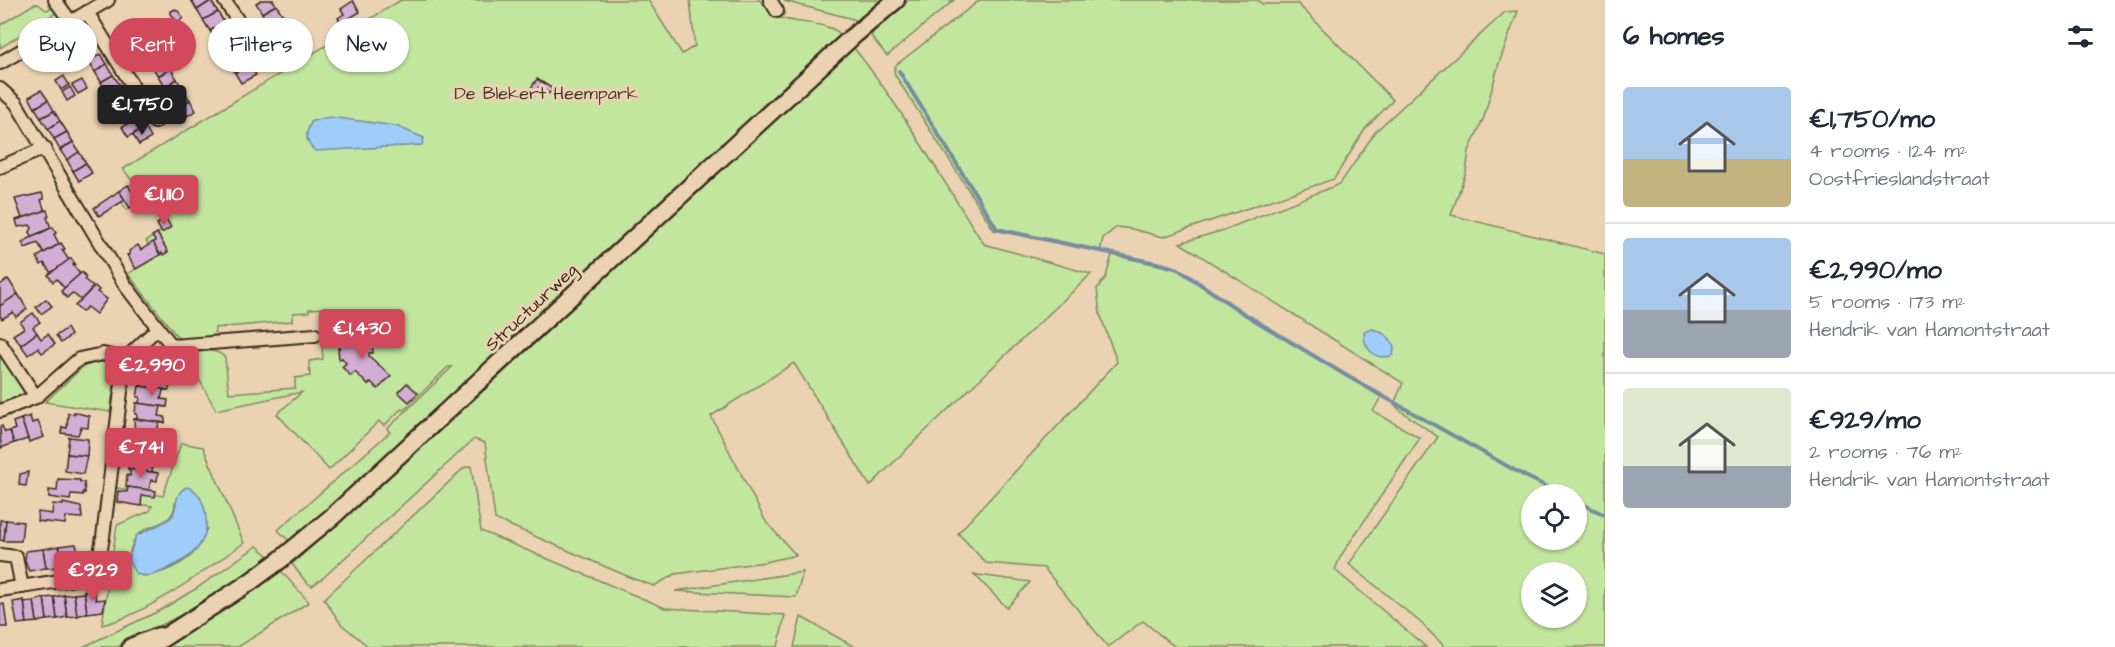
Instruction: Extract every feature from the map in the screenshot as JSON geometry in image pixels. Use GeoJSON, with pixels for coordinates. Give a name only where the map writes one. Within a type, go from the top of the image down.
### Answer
{"type":"FeatureCollection","features":[{"type":"Feature","properties":{"kind":"main road","name":"Structuurweg"},"geometry":{"type":"LineString","coordinates":[[149,647],[273,565],[333,516],[843,45],[896,0]]}},
{"type":"Feature","properties":{"kind":"main road","name":"Structuurweg"},"geometry":{"type":"LineString","coordinates":[[131,647],[179,627]]}},
{"type":"Feature","properties":{"kind":"street"},"geometry":{"type":"LineString","coordinates":[[55,0],[67,18]]}},
{"type":"Feature","properties":{"kind":"street"},"geometry":{"type":"LineString","coordinates":[[77,18],[108,0]]}},
{"type":"Feature","properties":{"kind":"street"},"geometry":{"type":"LineString","coordinates":[[224,0],[236,18]]}},
{"type":"Feature","properties":{"kind":"street"},"geometry":{"type":"LineString","coordinates":[[770,0],[777,11]]}},
{"type":"Feature","properties":{"kind":"street"},"geometry":{"type":"LineString","coordinates":[[87,12],[155,122]]}},
{"type":"Feature","properties":{"kind":"street"},"geometry":{"type":"LineString","coordinates":[[0,63],[18,52]]}},
{"type":"Feature","properties":{"kind":"street"},"geometry":{"type":"LineString","coordinates":[[0,89],[16,103],[125,285],[172,346],[315,334]]}},
{"type":"Feature","properties":{"kind":"street"},"geometry":{"type":"LineString","coordinates":[[0,167],[45,148]]}},
{"type":"Feature","properties":{"kind":"street"},"geometry":{"type":"LineString","coordinates":[[0,590],[94,574],[103,537],[125,358],[158,328]]}},
{"type":"Feature","properties":{"kind":"street"},"geometry":{"type":"LineString","coordinates":[[0,343],[36,397]]}},
{"type":"Feature","properties":{"kind":"street"},"geometry":{"type":"LineString","coordinates":[[0,411],[36,397],[79,359],[103,354],[125,358]]}},
{"type":"Feature","properties":{"kind":"street"},"geometry":{"type":"LineString","coordinates":[[0,555],[16,557],[22,587]]}},
{"type":"Feature","properties":{"kind":"green space","name":"De Blekert Heempark"},"geometry":{"type":"Polygon","coordinates":[[[401,0],[648,0],[682,54],[695,46],[690,0],[760,0],[778,17],[829,27],[843,36],[404,442],[291,543],[278,530],[390,432],[387,429],[452,367],[448,367],[384,426],[379,421],[329,470],[277,414],[302,392],[216,410],[185,354],[212,351],[222,354],[225,358],[229,393],[295,388],[295,378],[310,376],[309,361],[323,359],[322,347],[330,346],[326,308],[293,313],[292,321],[215,328],[214,338],[180,340],[128,274],[155,256],[146,241],[166,228],[147,196],[126,210],[117,192],[134,183],[123,169],[283,72],[313,72],[313,53],[325,46],[325,72],[409,72],[409,18],[371,18],[401,0]]]}},
{"type":"Feature","properties":{"kind":"green space"},"geometry":{"type":"Polygon","coordinates":[[[885,0],[859,22],[784,1],[885,0]]]}},
{"type":"Feature","properties":{"kind":"green space"},"geometry":{"type":"Polygon","coordinates":[[[909,0],[954,0],[887,56],[871,36],[909,0]]]}},
{"type":"Feature","properties":{"kind":"green space"},"geometry":{"type":"Polygon","coordinates":[[[980,0],[1258,0],[1262,4],[1298,4],[1393,100],[1365,129],[1334,179],[1163,237],[1117,227],[1103,238],[1100,252],[994,230],[895,75],[894,70],[896,65],[980,0]]]}},
{"type":"Feature","properties":{"kind":"green space"},"geometry":{"type":"Polygon","coordinates":[[[34,4],[46,10],[54,8],[56,13],[48,18],[18,18],[18,37],[0,48],[0,25],[34,4]]]}},
{"type":"Feature","properties":{"kind":"green space"},"geometry":{"type":"Polygon","coordinates":[[[1518,11],[1499,63],[1484,117],[1469,151],[1466,172],[1451,215],[1605,254],[1605,647],[1445,647],[1420,622],[1349,564],[1438,437],[1394,404],[1403,383],[1180,243],[1224,230],[1340,184],[1376,131],[1505,12],[1518,11]]]}},
{"type":"Feature","properties":{"kind":"green space"},"geometry":{"type":"Polygon","coordinates":[[[854,48],[905,120],[984,244],[1091,274],[870,486],[794,363],[711,416],[766,522],[796,555],[765,562],[675,574],[654,586],[634,579],[495,519],[485,443],[474,439],[324,577],[312,586],[306,582],[292,564],[854,48]]]}},
{"type":"Feature","properties":{"kind":"green space"},"geometry":{"type":"Polygon","coordinates":[[[1112,255],[1177,269],[1241,312],[1381,397],[1373,411],[1420,438],[1340,557],[1335,570],[1426,647],[1175,647],[1143,621],[1108,647],[1044,568],[986,563],[958,533],[1117,362],[1100,314],[1097,289],[1106,277],[1112,255]]]}},
{"type":"Feature","properties":{"kind":"green space"},"geometry":{"type":"Polygon","coordinates":[[[0,356],[24,386],[24,391],[13,402],[0,406],[0,356]]]}},
{"type":"Feature","properties":{"kind":"green space"},"geometry":{"type":"Polygon","coordinates":[[[98,362],[109,363],[116,371],[110,412],[45,402],[83,367],[98,362]]]}},
{"type":"Feature","properties":{"kind":"green space"},"geometry":{"type":"Polygon","coordinates":[[[181,443],[203,447],[244,543],[157,602],[119,620],[102,625],[117,525],[150,511],[152,506],[110,501],[111,487],[163,496],[181,443]],[[175,503],[170,517],[147,528],[136,537],[128,560],[142,576],[164,571],[180,564],[192,554],[200,544],[207,528],[175,503]]]}},
{"type":"Feature","properties":{"kind":"green space"},"geometry":{"type":"Polygon","coordinates":[[[471,466],[481,531],[665,608],[785,615],[778,647],[369,647],[341,624],[324,599],[464,468],[471,466]]]}},
{"type":"Feature","properties":{"kind":"green space"},"geometry":{"type":"Polygon","coordinates":[[[257,546],[270,557],[207,602],[118,647],[83,647],[161,610],[257,546]]]}},
{"type":"Feature","properties":{"kind":"green space"},"geometry":{"type":"Polygon","coordinates":[[[280,570],[309,602],[238,647],[156,647],[280,570]]]}},
{"type":"Feature","properties":{"kind":"green space"},"geometry":{"type":"Polygon","coordinates":[[[803,572],[796,597],[675,591],[803,572]]]}},
{"type":"Feature","properties":{"kind":"green space"},"geometry":{"type":"Polygon","coordinates":[[[974,574],[978,575],[1030,582],[1007,608],[974,574]]]}},
{"type":"Feature","properties":{"kind":"green space"},"geometry":{"type":"Polygon","coordinates":[[[801,617],[855,647],[794,647],[801,617]]]}},
{"type":"Feature","properties":{"kind":"water"},"geometry":{"type":"Polygon","coordinates":[[[330,117],[396,126],[424,138],[422,145],[315,151],[307,140],[310,125],[312,121],[330,117]]]}},
{"type":"Feature","properties":{"kind":"water"},"geometry":{"type":"Polygon","coordinates":[[[1372,329],[1381,332],[1392,341],[1393,355],[1381,357],[1368,349],[1364,332],[1372,329]]]}},
{"type":"Feature","properties":{"kind":"water"},"geometry":{"type":"Polygon","coordinates":[[[187,487],[198,494],[204,507],[206,529],[204,538],[193,552],[177,564],[156,574],[136,574],[128,560],[136,536],[170,518],[175,511],[180,492],[187,487]]]}},
{"type":"Feature","properties":{"kind":"building"},"geometry":{"type":"Polygon","coordinates":[[[191,0],[210,0],[211,1],[197,10],[191,0]]]}},
{"type":"Feature","properties":{"kind":"building"},"geometry":{"type":"Polygon","coordinates":[[[261,0],[273,0],[276,5],[262,13],[256,3],[261,0]]]}},
{"type":"Feature","properties":{"kind":"building"},"geometry":{"type":"Polygon","coordinates":[[[211,1],[218,12],[203,20],[197,10],[211,1]]]}},
{"type":"Feature","properties":{"kind":"building"},"geometry":{"type":"Polygon","coordinates":[[[353,1],[360,12],[350,18],[338,18],[344,14],[341,9],[353,1]]]}},
{"type":"Feature","properties":{"kind":"building"},"geometry":{"type":"Polygon","coordinates":[[[276,5],[283,15],[278,18],[265,18],[262,13],[276,5]]]}},
{"type":"Feature","properties":{"kind":"building"},"geometry":{"type":"Polygon","coordinates":[[[175,9],[183,18],[174,18],[170,12],[175,9]]]}},
{"type":"Feature","properties":{"kind":"building"},"geometry":{"type":"Polygon","coordinates":[[[218,12],[222,18],[208,18],[208,28],[203,20],[218,12]]]}},
{"type":"Feature","properties":{"kind":"building"},"geometry":{"type":"Polygon","coordinates":[[[101,54],[107,64],[97,71],[97,56],[101,54]]]}},
{"type":"Feature","properties":{"kind":"building"},"geometry":{"type":"Polygon","coordinates":[[[107,64],[109,72],[113,75],[101,82],[95,72],[107,64]]]}},
{"type":"Feature","properties":{"kind":"building"},"geometry":{"type":"Polygon","coordinates":[[[165,72],[173,72],[177,79],[165,87],[158,76],[165,72]]]}},
{"type":"Feature","properties":{"kind":"building"},"geometry":{"type":"Polygon","coordinates":[[[254,72],[256,75],[241,83],[235,73],[254,72]]]}},
{"type":"Feature","properties":{"kind":"building"},"geometry":{"type":"Polygon","coordinates":[[[113,75],[120,85],[107,93],[101,82],[113,75]]]}},
{"type":"Feature","properties":{"kind":"building"},"geometry":{"type":"Polygon","coordinates":[[[64,76],[69,85],[61,90],[56,81],[64,76]]]}},
{"type":"Feature","properties":{"kind":"building"},"geometry":{"type":"Polygon","coordinates":[[[177,79],[183,90],[171,97],[165,87],[177,79]]]}},
{"type":"Feature","properties":{"kind":"building"},"geometry":{"type":"Polygon","coordinates":[[[537,79],[553,89],[550,94],[539,87],[533,97],[527,94],[537,79]]]}},
{"type":"Feature","properties":{"kind":"building"},"geometry":{"type":"Polygon","coordinates":[[[82,80],[87,89],[78,94],[72,85],[82,80]]]}},
{"type":"Feature","properties":{"kind":"building"},"geometry":{"type":"Polygon","coordinates":[[[120,85],[126,96],[114,103],[107,93],[120,85]]]}},
{"type":"Feature","properties":{"kind":"building"},"geometry":{"type":"Polygon","coordinates":[[[70,87],[75,96],[67,101],[62,92],[70,87]]]}},
{"type":"Feature","properties":{"kind":"building"},"geometry":{"type":"Polygon","coordinates":[[[41,90],[48,100],[35,108],[29,97],[41,90]]]}},
{"type":"Feature","properties":{"kind":"building"},"geometry":{"type":"Polygon","coordinates":[[[183,90],[190,100],[177,108],[171,97],[183,90]]]}},
{"type":"Feature","properties":{"kind":"building"},"geometry":{"type":"Polygon","coordinates":[[[126,96],[133,106],[120,114],[114,103],[126,96]]]}},
{"type":"Feature","properties":{"kind":"building"},"geometry":{"type":"Polygon","coordinates":[[[48,100],[54,111],[41,118],[35,108],[48,100]]]}},
{"type":"Feature","properties":{"kind":"building"},"geometry":{"type":"Polygon","coordinates":[[[190,100],[196,111],[183,118],[177,108],[190,100]]]}},
{"type":"Feature","properties":{"kind":"building"},"geometry":{"type":"Polygon","coordinates":[[[133,106],[139,117],[122,127],[126,124],[120,114],[133,106]]]}},
{"type":"Feature","properties":{"kind":"building"},"geometry":{"type":"Polygon","coordinates":[[[54,111],[60,121],[48,129],[41,118],[54,111]]]}},
{"type":"Feature","properties":{"kind":"building"},"geometry":{"type":"Polygon","coordinates":[[[139,117],[145,127],[128,137],[122,127],[139,117]]]}},
{"type":"Feature","properties":{"kind":"building"},"geometry":{"type":"Polygon","coordinates":[[[60,121],[67,132],[54,139],[48,129],[60,121]]]}},
{"type":"Feature","properties":{"kind":"building"},"geometry":{"type":"Polygon","coordinates":[[[145,127],[151,138],[139,145],[133,135],[145,127]]]}},
{"type":"Feature","properties":{"kind":"building"},"geometry":{"type":"Polygon","coordinates":[[[67,132],[73,142],[60,150],[54,139],[67,132]]]}},
{"type":"Feature","properties":{"kind":"building"},"geometry":{"type":"Polygon","coordinates":[[[73,142],[79,152],[67,160],[60,150],[73,142]]]}},
{"type":"Feature","properties":{"kind":"building"},"geometry":{"type":"Polygon","coordinates":[[[79,152],[86,163],[73,171],[67,160],[79,152]]]}},
{"type":"Feature","properties":{"kind":"building"},"geometry":{"type":"Polygon","coordinates":[[[86,163],[92,173],[79,181],[73,171],[86,163]]]}},
{"type":"Feature","properties":{"kind":"building"},"geometry":{"type":"Polygon","coordinates":[[[128,185],[139,203],[130,208],[119,191],[128,185]]]}},
{"type":"Feature","properties":{"kind":"building"},"geometry":{"type":"Polygon","coordinates":[[[119,191],[125,200],[99,216],[94,208],[119,191]]]}},
{"type":"Feature","properties":{"kind":"building"},"geometry":{"type":"Polygon","coordinates":[[[42,193],[44,199],[41,200],[45,211],[22,218],[15,199],[42,193]]]}},
{"type":"Feature","properties":{"kind":"building"},"geometry":{"type":"Polygon","coordinates":[[[152,196],[160,210],[153,215],[145,201],[152,196]]]}},
{"type":"Feature","properties":{"kind":"building"},"geometry":{"type":"Polygon","coordinates":[[[47,210],[51,228],[32,236],[30,225],[18,227],[16,220],[47,210]]]}},
{"type":"Feature","properties":{"kind":"building"},"geometry":{"type":"Polygon","coordinates":[[[166,219],[171,227],[162,233],[157,224],[166,219]]]}},
{"type":"Feature","properties":{"kind":"building"},"geometry":{"type":"Polygon","coordinates":[[[53,227],[59,244],[44,253],[38,243],[25,248],[22,242],[53,227]]]}},
{"type":"Feature","properties":{"kind":"building"},"geometry":{"type":"Polygon","coordinates":[[[157,233],[168,252],[163,255],[153,243],[155,241],[152,236],[157,233]]]}},
{"type":"Feature","properties":{"kind":"building"},"geometry":{"type":"Polygon","coordinates":[[[153,242],[160,255],[136,269],[127,255],[130,254],[129,251],[138,245],[141,250],[153,242]]]}},
{"type":"Feature","properties":{"kind":"building"},"geometry":{"type":"Polygon","coordinates":[[[61,243],[65,249],[62,250],[69,260],[51,273],[44,263],[41,265],[37,257],[61,243]]]}},
{"type":"Feature","properties":{"kind":"building"},"geometry":{"type":"Polygon","coordinates":[[[71,258],[80,274],[64,288],[57,279],[53,282],[48,275],[71,258]]]}},
{"type":"Feature","properties":{"kind":"building"},"geometry":{"type":"Polygon","coordinates":[[[82,272],[86,277],[84,279],[93,287],[81,300],[72,293],[67,298],[61,291],[82,272]]]}},
{"type":"Feature","properties":{"kind":"building"},"geometry":{"type":"Polygon","coordinates":[[[8,279],[18,294],[0,306],[0,285],[8,279]]]}},
{"type":"Feature","properties":{"kind":"building"},"geometry":{"type":"Polygon","coordinates":[[[95,286],[99,290],[97,292],[107,299],[96,314],[87,307],[82,312],[75,306],[95,286]]]}},
{"type":"Feature","properties":{"kind":"building"},"geometry":{"type":"Polygon","coordinates":[[[18,294],[27,309],[16,317],[13,312],[2,319],[0,306],[18,294]]]}},
{"type":"Feature","properties":{"kind":"building"},"geometry":{"type":"Polygon","coordinates":[[[46,299],[52,306],[41,314],[36,307],[46,299]]]}},
{"type":"Feature","properties":{"kind":"building"},"geometry":{"type":"Polygon","coordinates":[[[33,313],[40,322],[33,327],[37,333],[21,345],[13,335],[24,328],[20,322],[33,313]]]}},
{"type":"Feature","properties":{"kind":"building"},"geometry":{"type":"Polygon","coordinates":[[[67,328],[71,335],[61,343],[56,336],[67,328]]]}},
{"type":"Feature","properties":{"kind":"building"},"geometry":{"type":"Polygon","coordinates":[[[37,333],[41,339],[48,334],[55,344],[42,353],[38,348],[28,355],[21,345],[37,333]]]}},
{"type":"Feature","properties":{"kind":"building"},"geometry":{"type":"Polygon","coordinates":[[[372,335],[373,353],[369,353],[369,356],[391,376],[378,389],[371,382],[368,385],[355,372],[351,376],[342,367],[346,363],[342,358],[339,359],[338,337],[372,335]]]}},
{"type":"Feature","properties":{"kind":"building"},"geometry":{"type":"Polygon","coordinates":[[[134,368],[158,371],[157,382],[170,383],[169,390],[139,386],[142,381],[133,380],[134,368]]]}},
{"type":"Feature","properties":{"kind":"building"},"geometry":{"type":"Polygon","coordinates":[[[407,383],[418,393],[409,402],[398,392],[407,383]]]}},
{"type":"Feature","properties":{"kind":"building"},"geometry":{"type":"Polygon","coordinates":[[[139,386],[169,390],[163,390],[161,399],[168,400],[167,407],[136,403],[139,403],[140,397],[137,397],[139,386]]]}},
{"type":"Feature","properties":{"kind":"building"},"geometry":{"type":"Polygon","coordinates":[[[136,403],[161,406],[159,416],[165,417],[165,423],[134,419],[137,419],[136,403]]]}},
{"type":"Feature","properties":{"kind":"building"},"geometry":{"type":"Polygon","coordinates":[[[74,412],[89,416],[88,428],[81,427],[78,435],[61,433],[62,427],[67,428],[68,413],[74,414],[74,412]]]}},
{"type":"Feature","properties":{"kind":"building"},"geometry":{"type":"Polygon","coordinates":[[[30,416],[32,423],[38,421],[44,437],[29,442],[21,419],[30,416]]]}},
{"type":"Feature","properties":{"kind":"building"},"geometry":{"type":"Polygon","coordinates":[[[21,419],[28,439],[14,443],[10,431],[15,429],[13,422],[21,419]]]}},
{"type":"Feature","properties":{"kind":"building"},"geometry":{"type":"Polygon","coordinates":[[[134,419],[165,423],[159,423],[157,433],[163,433],[162,440],[135,436],[134,419]]]}},
{"type":"Feature","properties":{"kind":"building"},"geometry":{"type":"Polygon","coordinates":[[[2,426],[5,432],[10,431],[14,443],[1,448],[0,427],[2,426]]]}},
{"type":"Feature","properties":{"kind":"building"},"geometry":{"type":"Polygon","coordinates":[[[135,436],[162,440],[161,447],[155,446],[154,456],[160,457],[130,453],[135,436]]]}},
{"type":"Feature","properties":{"kind":"building"},"geometry":{"type":"Polygon","coordinates":[[[69,437],[88,439],[87,456],[67,454],[69,437]]]}},
{"type":"Feature","properties":{"kind":"building"},"geometry":{"type":"Polygon","coordinates":[[[130,453],[160,457],[159,464],[153,463],[152,472],[158,473],[128,469],[129,459],[132,459],[130,453]]]}},
{"type":"Feature","properties":{"kind":"building"},"geometry":{"type":"Polygon","coordinates":[[[67,454],[87,456],[83,474],[65,471],[67,454]]]}},
{"type":"Feature","properties":{"kind":"building"},"geometry":{"type":"Polygon","coordinates":[[[128,469],[158,473],[157,481],[151,480],[149,490],[126,487],[127,475],[130,476],[128,469]]]}},
{"type":"Feature","properties":{"kind":"building"},"geometry":{"type":"Polygon","coordinates":[[[28,472],[26,486],[19,485],[20,474],[28,472]]]}},
{"type":"Feature","properties":{"kind":"building"},"geometry":{"type":"Polygon","coordinates":[[[58,479],[84,482],[85,493],[83,492],[83,495],[71,494],[70,500],[49,497],[49,490],[57,491],[58,479]]]}},
{"type":"Feature","properties":{"kind":"building"},"geometry":{"type":"Polygon","coordinates":[[[128,487],[156,491],[155,497],[142,495],[141,506],[117,502],[118,491],[127,492],[128,487]]]}},
{"type":"Feature","properties":{"kind":"building"},"geometry":{"type":"Polygon","coordinates":[[[63,503],[81,507],[82,518],[66,517],[65,524],[37,521],[38,512],[52,514],[53,504],[63,505],[63,503]]]}},
{"type":"Feature","properties":{"kind":"building"},"geometry":{"type":"Polygon","coordinates":[[[0,520],[6,520],[4,541],[0,540],[0,520]]]}},
{"type":"Feature","properties":{"kind":"building"},"geometry":{"type":"Polygon","coordinates":[[[6,520],[23,522],[21,541],[4,541],[6,520]]]}},
{"type":"Feature","properties":{"kind":"building"},"geometry":{"type":"Polygon","coordinates":[[[76,544],[80,562],[63,567],[59,546],[76,544]]]}},
{"type":"Feature","properties":{"kind":"building"},"geometry":{"type":"Polygon","coordinates":[[[59,546],[63,567],[46,568],[43,549],[59,546]]]}},
{"type":"Feature","properties":{"kind":"building"},"geometry":{"type":"Polygon","coordinates":[[[43,549],[46,568],[29,571],[25,560],[26,551],[43,549]]]}},
{"type":"Feature","properties":{"kind":"building"},"geometry":{"type":"Polygon","coordinates":[[[94,590],[96,600],[105,599],[103,611],[87,613],[84,591],[94,590]]]}},
{"type":"Feature","properties":{"kind":"building"},"geometry":{"type":"Polygon","coordinates":[[[84,591],[87,613],[77,616],[74,594],[84,591]]]}},
{"type":"Feature","properties":{"kind":"building"},"geometry":{"type":"Polygon","coordinates":[[[74,594],[77,616],[67,617],[64,595],[74,594]]]}},
{"type":"Feature","properties":{"kind":"building"},"geometry":{"type":"Polygon","coordinates":[[[64,595],[67,617],[57,619],[54,597],[64,595]]]}},
{"type":"Feature","properties":{"kind":"building"},"geometry":{"type":"Polygon","coordinates":[[[54,597],[57,619],[47,620],[44,598],[54,597]]]}},
{"type":"Feature","properties":{"kind":"building"},"geometry":{"type":"Polygon","coordinates":[[[44,598],[47,620],[37,622],[34,601],[44,598]]]}},
{"type":"Feature","properties":{"kind":"building"},"geometry":{"type":"Polygon","coordinates":[[[24,600],[27,623],[17,624],[13,602],[24,600]]]}},
{"type":"Feature","properties":{"kind":"building"},"geometry":{"type":"Polygon","coordinates":[[[34,601],[37,622],[27,623],[24,602],[34,601]]]}},
{"type":"Feature","properties":{"kind":"building"},"geometry":{"type":"Polygon","coordinates":[[[0,604],[4,604],[7,627],[0,627],[0,604]]]}},
{"type":"Feature","properties":{"kind":"waterway"},"geometry":{"type":"LineString","coordinates":[[899,71],[997,229],[1178,269],[1243,313],[1347,376],[1541,484]]}},
{"type":"Feature","properties":{"kind":"waterway"},"geometry":{"type":"LineString","coordinates":[[1587,506],[1605,515]]}}]}
